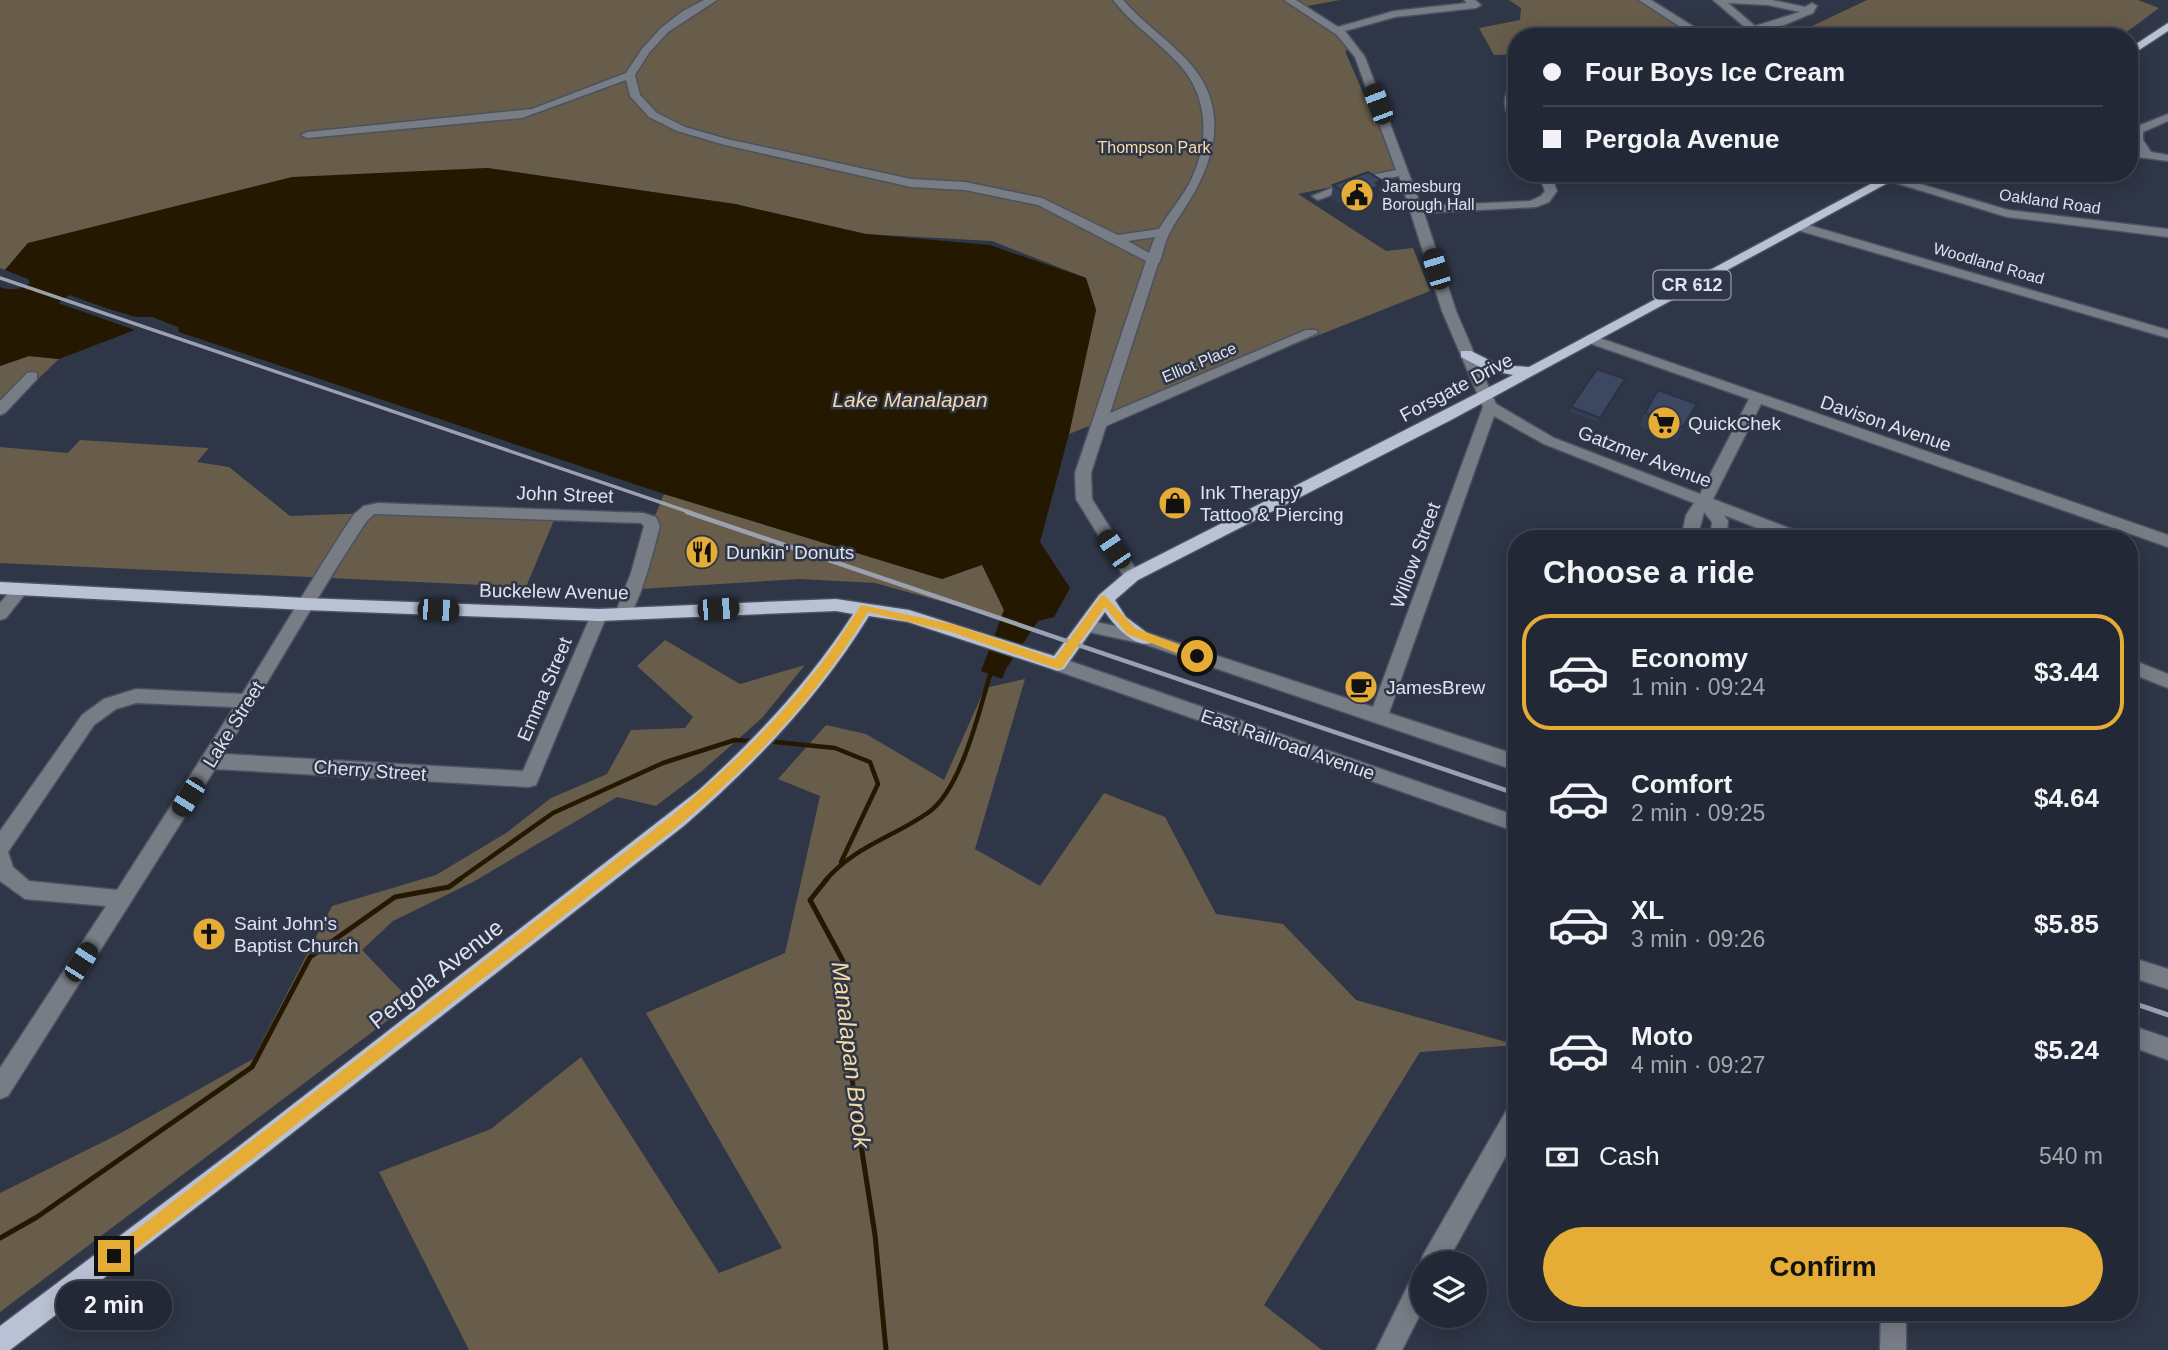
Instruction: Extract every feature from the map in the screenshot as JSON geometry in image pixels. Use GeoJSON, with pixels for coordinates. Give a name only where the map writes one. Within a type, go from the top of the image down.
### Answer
{"type":"FeatureCollection","features":[{"type":"Feature","properties":{"kind":"main road"},"geometry":{"type":"LineString","coordinates":[[2138,47],[2168,26]]}},
{"type":"Feature","properties":{"kind":"main road","name":"Forsgate Drive"},"geometry":{"type":"LineString","coordinates":[[1058,664],[1104,599],[1132,576],[1487,402],[1532,371],[1884,182]]}},
{"type":"Feature","properties":{"kind":"main road"},"geometry":{"type":"LineString","coordinates":[[1466,354],[1493,369],[1506,372],[1532,371]]}},
{"type":"Feature","properties":{"kind":"main road","name":"Buckelew Avenue"},"geometry":{"type":"LineString","coordinates":[[0,588],[305,604],[598,615],[799,605],[865,608],[909,616],[1058,664]]}},
{"type":"Feature","properties":{"kind":"main road"},"geometry":{"type":"LineString","coordinates":[[1104,599],[1120,621],[1145,638]]}},
{"type":"Feature","properties":{"kind":"main road","name":"Pergola Avenue"},"geometry":{"type":"LineString","coordinates":[[0,1342],[246,1156],[678,819],[755,751],[785,720],[841,648],[865,608]]}},
{"type":"Feature","properties":{"kind":"street"},"geometry":{"type":"LineString","coordinates":[[712,0],[676,20],[643,51],[630,75],[635,96],[653,115],[681,129],[726,142],[912,183],[965,186],[1042,202],[1117,239],[1154,261]]}},
{"type":"Feature","properties":{"kind":"street"},"geometry":{"type":"LineString","coordinates":[[1118,0],[1144,29],[1186,65],[1206,98],[1209,123],[1202,170],[1195,186],[1165,232],[1083,473],[1084,499],[1132,576]]}},
{"type":"Feature","properties":{"kind":"street"},"geometry":{"type":"LineString","coordinates":[[1289,0],[1337,30],[1360,57],[1417,210],[1449,311],[1487,402]]}},
{"type":"Feature","properties":{"kind":"street"},"geometry":{"type":"LineString","coordinates":[[1394,14],[1420,0]]}},
{"type":"Feature","properties":{"kind":"street"},"geometry":{"type":"LineString","coordinates":[[1337,30],[1394,14],[1476,5],[1468,0]]}},
{"type":"Feature","properties":{"kind":"street"},"geometry":{"type":"LineString","coordinates":[[1644,0],[1689,28]]}},
{"type":"Feature","properties":{"kind":"street"},"geometry":{"type":"LineString","coordinates":[[1810,11],[1768,2],[1718,1],[1752,28],[1787,21],[1810,11],[1815,0]]}},
{"type":"Feature","properties":{"kind":"street"},"geometry":{"type":"LineString","coordinates":[[307,135],[522,115],[553,106],[603,83],[630,75]]}},
{"type":"Feature","properties":{"kind":"street"},"geometry":{"type":"LineString","coordinates":[[2138,130],[2168,117]]}},
{"type":"Feature","properties":{"kind":"street"},"geometry":{"type":"LineString","coordinates":[[2138,142],[2147,155]]}},
{"type":"Feature","properties":{"kind":"street"},"geometry":{"type":"LineString","coordinates":[[2138,154],[2168,158]]}},
{"type":"Feature","properties":{"kind":"street"},"geometry":{"type":"LineString","coordinates":[[1318,196],[1361,180],[1403,172]]}},
{"type":"Feature","properties":{"kind":"street"},"geometry":{"type":"LineString","coordinates":[[1417,210],[1532,204],[1545,199],[1551,191],[1548,182]]}},
{"type":"Feature","properties":{"kind":"street","name":"Oakland Road"},"geometry":{"type":"LineString","coordinates":[[1913,182],[2007,213],[2168,233]]}},
{"type":"Feature","properties":{"kind":"street","name":"Woodland Road"},"geometry":{"type":"LineString","coordinates":[[1801,227],[2168,334]]}},
{"type":"Feature","properties":{"kind":"street"},"geometry":{"type":"LineString","coordinates":[[1117,239],[1165,232]]}},
{"type":"Feature","properties":{"kind":"street","name":"Elliot Place"},"geometry":{"type":"LineString","coordinates":[[1100,423],[1311,333]]}},
{"type":"Feature","properties":{"kind":"street","name":"Davison Avenue"},"geometry":{"type":"LineString","coordinates":[[1591,339],[2136,530]]}},
{"type":"Feature","properties":{"kind":"street"},"geometry":{"type":"LineString","coordinates":[[0,410],[32,376]]}},
{"type":"Feature","properties":{"kind":"street"},"geometry":{"type":"LineString","coordinates":[[1691,530],[1694,514],[1704,502],[1757,398]]}},
{"type":"Feature","properties":{"kind":"street","name":"Gatzmer Avenue"},"geometry":{"type":"LineString","coordinates":[[1487,402],[1549,441],[1777,530]]}},
{"type":"Feature","properties":{"kind":"street","name":"Willow Street"},"geometry":{"type":"LineString","coordinates":[[1378,717],[1487,402]]}},
{"type":"Feature","properties":{"kind":"street"},"geometry":{"type":"LineString","coordinates":[[1704,502],[1720,521],[1719,530]]}},
{"type":"Feature","properties":{"kind":"street","name":"Lake Street"},"geometry":{"type":"LineString","coordinates":[[0,1088],[248,701],[360,518],[369,510],[379,508]]}},
{"type":"Feature","properties":{"kind":"street","name":"John Street"},"geometry":{"type":"LineString","coordinates":[[379,508],[642,518],[650,521],[652,526],[639,573],[623,614]]}},
{"type":"Feature","properties":{"kind":"street","name":"Davison Avenue"},"geometry":{"type":"LineString","coordinates":[[2138,531],[2168,541]]}},
{"type":"Feature","properties":{"kind":"street"},"geometry":{"type":"LineString","coordinates":[[0,614],[21,589]]}},
{"type":"Feature","properties":{"kind":"street","name":"Emma Street"},"geometry":{"type":"LineString","coordinates":[[529,779],[598,615]]}},
{"type":"Feature","properties":{"kind":"street"},"geometry":{"type":"LineString","coordinates":[[1086,626],[1145,638],[1508,760]]}},
{"type":"Feature","properties":{"kind":"street","name":"East Railroad Avenue"},"geometry":{"type":"LineString","coordinates":[[1058,664],[1508,821]]}},
{"type":"Feature","properties":{"kind":"street"},"geometry":{"type":"LineString","coordinates":[[2138,669],[2168,681]]}},
{"type":"Feature","properties":{"kind":"street"},"geometry":{"type":"LineString","coordinates":[[0,847],[88,720],[110,704],[136,696],[248,701]]}},
{"type":"Feature","properties":{"kind":"street","name":"Cherry Street"},"geometry":{"type":"LineString","coordinates":[[210,761],[529,779]]}},
{"type":"Feature","properties":{"kind":"street"},"geometry":{"type":"LineString","coordinates":[[0,857],[4,872],[25,890],[122,899]]}},
{"type":"Feature","properties":{"kind":"street"},"geometry":{"type":"LineString","coordinates":[[2138,970],[2168,979]]}},
{"type":"Feature","properties":{"kind":"street"},"geometry":{"type":"LineString","coordinates":[[2138,1038],[2168,1049]]}},
{"type":"Feature","properties":{"kind":"street"},"geometry":{"type":"LineString","coordinates":[[1439,1251],[1508,1130]]}},
{"type":"Feature","properties":{"kind":"street"},"geometry":{"type":"LineString","coordinates":[[1389,1350],[1410,1308]]}},
{"type":"Feature","properties":{"kind":"street"},"geometry":{"type":"LineString","coordinates":[[1894,1321],[1894,1350]]}},
{"type":"Feature","properties":{"kind":"green space","name":"Thompson Park"},"geometry":{"type":"Polygon","coordinates":[[[0,0],[1340,0],[1302,7],[1337,30],[1349,50],[1345,51],[1367,102],[1403,172],[1298,194],[1386,251],[1413,248],[1430,291],[1069,434],[1096,310],[1086,278],[992,241],[865,234],[735,204],[487,168],[28,243],[5,270],[0,268],[0,0]]]}},
{"type":"Feature","properties":{"kind":"green space"},"geometry":{"type":"Polygon","coordinates":[[[1509,0],[1649,0],[1690,28],[1508,28],[1508,54],[1494,55],[1479,28],[1520,20],[1521,8],[1509,0]]]}},
{"type":"Feature","properties":{"kind":"green space"},"geometry":{"type":"Polygon","coordinates":[[[1867,0],[2138,0],[2159,8],[2132,28],[1808,28],[1867,0]]]}},
{"type":"Feature","properties":{"kind":"green space"},"geometry":{"type":"Polygon","coordinates":[[[29,356],[59,359],[0,415],[0,366],[29,356]]]}},
{"type":"Feature","properties":{"kind":"green space"},"geometry":{"type":"Polygon","coordinates":[[[80,440],[209,448],[197,462],[229,467],[290,516],[450,510],[557,513],[526,587],[0,563],[0,447],[68,453],[80,440]]]}},
{"type":"Feature","properties":{"kind":"green space"},"geometry":{"type":"Polygon","coordinates":[[[664,494],[942,579],[982,564],[1004,610],[1001,618],[875,583],[799,579],[624,590],[664,494]]]}},
{"type":"Feature","properties":{"kind":"green space"},"geometry":{"type":"Polygon","coordinates":[[[665,640],[740,684],[805,665],[762,718],[702,771],[656,806],[617,797],[473,882],[393,921],[362,950],[412,1002],[0,1312],[0,1193],[119,1134],[253,1059],[332,906],[436,875],[506,833],[551,798],[607,774],[631,730],[685,728],[693,717],[637,666],[665,640]]]}},
{"type":"Feature","properties":{"kind":"green space"},"geometry":{"type":"Polygon","coordinates":[[[1025,679],[975,849],[1040,886],[1104,793],[1165,817],[1216,914],[1283,924],[1356,1000],[1508,1042],[1508,1046],[1420,1052],[1264,1305],[1322,1350],[469,1350],[379,1172],[491,1129],[581,1057],[719,1273],[782,1248],[646,1013],[785,953],[820,796],[778,779],[826,725],[866,734],[944,780],[985,688],[1025,679]]]}},
{"type":"Feature","properties":{"kind":"water","name":"Lake Manalapan"},"geometry":{"type":"Polygon","coordinates":[[[487,168],[735,204],[866,234],[990,245],[1086,278],[1096,310],[1069,434],[1040,542],[1070,588],[1054,617],[1038,621],[1002,679],[981,671],[1004,610],[982,565],[942,579],[664,494],[179,332],[178,327],[152,317],[136,317],[69,295],[58,303],[135,330],[59,359],[29,356],[0,366],[0,287],[15,289],[30,283],[28,279],[5,270],[28,243],[292,177],[487,168]]]}},
{"type":"Feature","properties":{"kind":"building"},"geometry":{"type":"Polygon","coordinates":[[[1368,172],[1381,180],[1376,183],[1380,185],[1365,192],[1360,189],[1347,194],[1333,185],[1368,172]]]}},
{"type":"Feature","properties":{"kind":"building"},"geometry":{"type":"Polygon","coordinates":[[[1597,369],[1625,379],[1600,418],[1571,407],[1597,369]]]}},
{"type":"Feature","properties":{"kind":"building"},"geometry":{"type":"Polygon","coordinates":[[[1658,390],[1697,404],[1683,427],[1645,413],[1658,390]]]}},
{"type":"Feature","properties":{"kind":"waterway","name":"Manalapan Brook"},"geometry":{"type":"LineString","coordinates":[[825,881],[848,859],[916,821],[940,801],[967,749],[990,675]]}},
{"type":"Feature","properties":{"kind":"waterway"},"geometry":{"type":"LineString","coordinates":[[457,881],[553,813],[663,763],[735,740],[754,741]]}},
{"type":"Feature","properties":{"kind":"waterway"},"geometry":{"type":"LineString","coordinates":[[766,741],[835,748],[870,762],[878,784],[841,862]]}},
{"type":"Feature","properties":{"kind":"waterway"},"geometry":{"type":"LineString","coordinates":[[0,1238],[37,1217],[252,1067],[310,957],[395,897],[449,887],[460,879]]}},
{"type":"Feature","properties":{"kind":"waterway","name":"Manalapan Brook"},"geometry":{"type":"LineString","coordinates":[[827,879],[810,900],[843,961],[854,1100],[875,1235],[886,1350]]}},
{"type":"Feature","properties":{"kind":"railway"},"geometry":{"type":"LineString","coordinates":[[0,278],[692,513]]}},
{"type":"Feature","properties":{"kind":"railway"},"geometry":{"type":"LineString","coordinates":[[687,512],[1508,791]]}},
{"type":"Feature","properties":{"kind":"railway"},"geometry":{"type":"LineString","coordinates":[[2138,1005],[2168,1015]]}},
{"type":"Feature","properties":{"kind":"place","name":"Jamesburg Borough Hall"},"geometry":{"type":"Point","coordinates":[1357,195]}},
{"type":"Feature","properties":{"kind":"place","name":"QuickChek"},"geometry":{"type":"Point","coordinates":[1664,423]}},
{"type":"Feature","properties":{"kind":"place","name":"Ink Therapy Tattoo & Piercing"},"geometry":{"type":"Point","coordinates":[1175,503]}},
{"type":"Feature","properties":{"kind":"place","name":"Dunkin' Donuts"},"geometry":{"type":"Point","coordinates":[702,552]}},
{"type":"Feature","properties":{"kind":"place","name":"JamesBrew"},"geometry":{"type":"Point","coordinates":[1361,687]}},
{"type":"Feature","properties":{"kind":"place","name":"Saint John's Baptist Church"},"geometry":{"type":"Point","coordinates":[209,934]}},
{"type":"Feature","properties":{"kind":"route"},"geometry":{"type":"LineString","coordinates":[[114,1256],[246,1156],[726,779],[785,720],[812,687],[841,648],[865,608],[952,628],[1058,664],[1104,599],[1131,631],[1197,656]]}}]}
